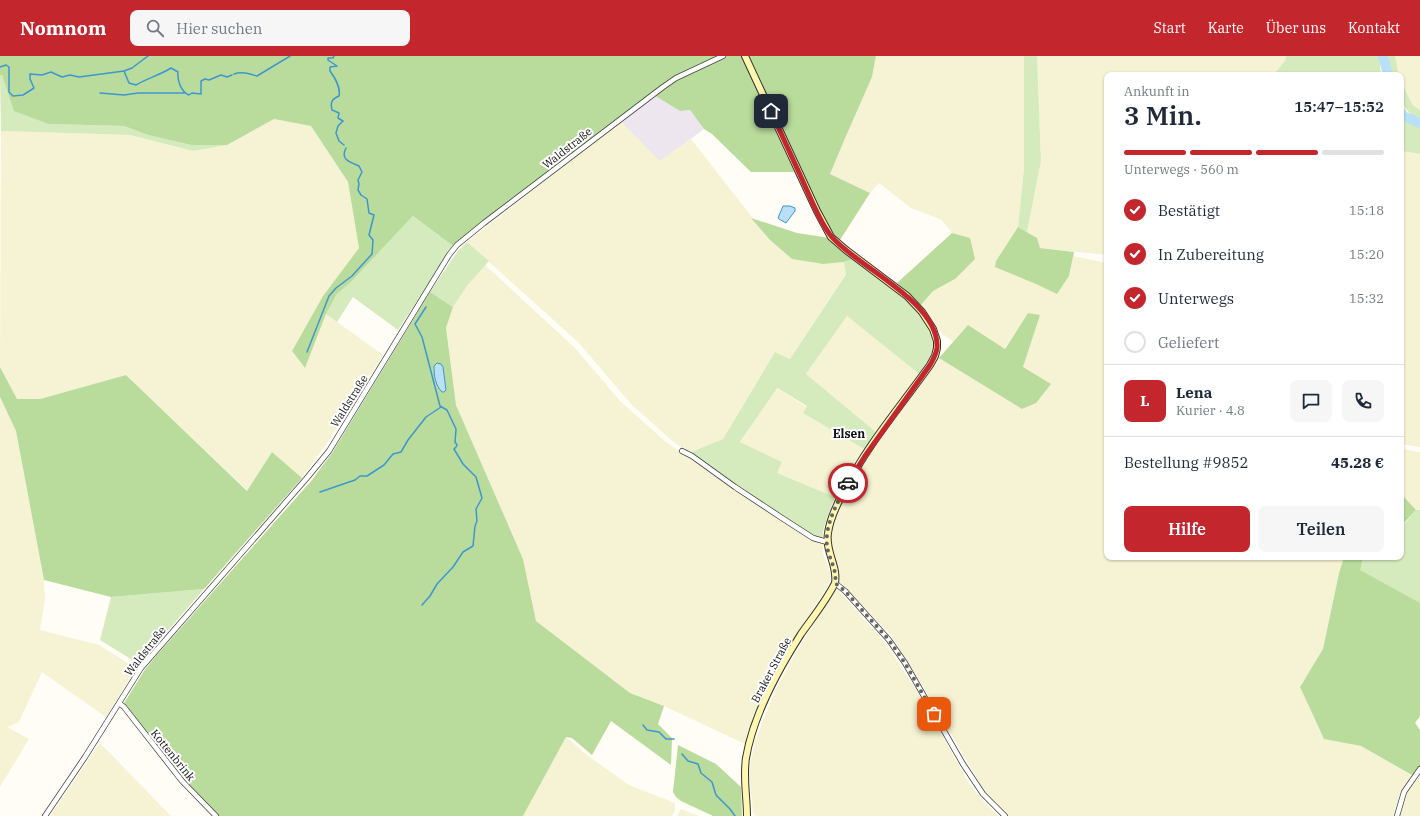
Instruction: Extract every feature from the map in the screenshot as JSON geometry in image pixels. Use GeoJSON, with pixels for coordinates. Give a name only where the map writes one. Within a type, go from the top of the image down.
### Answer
{"type":"FeatureCollection","features":[{"type":"Feature","properties":{"kind":"main road"},"geometry":{"type":"LineString","coordinates":[[745,56],[817,211],[831,237],[846,250],[895,286],[914,303],[933,329],[937,341],[935,356],[930,365],[881,432],[851,477],[836,505],[831,520],[827,542],[828,550],[836,572],[835,583]]}},
{"type":"Feature","properties":{"kind":"main road","name":"Braker Straße"},"geometry":{"type":"LineString","coordinates":[[747,816],[745,770],[746,758],[753,732],[761,711],[785,661],[835,583]]}},
{"type":"Feature","properties":{"kind":"street","name":"Waldstraße"},"geometry":{"type":"LineString","coordinates":[[44,816],[85,758],[141,668],[329,451],[437,274],[457,245],[496,213],[663,87],[676,78],[723,56]]}},
{"type":"Feature","properties":{"kind":"street"},"geometry":{"type":"LineString","coordinates":[[682,450],[734,487],[813,538],[827,542]]}},
{"type":"Feature","properties":{"kind":"street"},"geometry":{"type":"LineString","coordinates":[[835,583],[845,591],[889,640],[905,663],[967,770],[983,794],[1005,816]]}},
{"type":"Feature","properties":{"kind":"street","name":"Kottenbrink"},"geometry":{"type":"LineString","coordinates":[[119,703],[124,707],[182,781],[216,816]]}},
{"type":"Feature","properties":{"kind":"street"},"geometry":{"type":"LineString","coordinates":[[1397,816],[1404,792],[1420,769]]}},
{"type":"Feature","properties":{"kind":"shaded area"},"geometry":{"type":"Polygon","coordinates":[[[876,56],[1024,56],[1024,168],[1018,227],[996,261],[1057,294],[1069,276],[1073,256],[1104,262],[1104,560],[1343,560],[1323,649],[1300,687],[1324,739],[1361,746],[1412,775],[1400,796],[1395,816],[1009,816],[984,791],[931,699],[890,634],[840,582],[838,569],[830,543],[832,528],[839,506],[856,473],[939,358],[1022,409],[1050,384],[1023,367],[1039,316],[1028,313],[1004,349],[968,325],[953,342],[937,329],[920,306],[933,291],[955,279],[970,238],[952,233],[942,220],[911,208],[879,183],[870,193],[830,174],[872,77],[876,56]]]}},
{"type":"Feature","properties":{"kind":"shaded area"},"geometry":{"type":"Polygon","coordinates":[[[1037,56],[1286,56],[1285,61],[1276,72],[1104,72],[1104,255],[1040,248],[1035,237],[1027,232],[1041,161],[1037,56]]]}},
{"type":"Feature","properties":{"kind":"shaded area"},"geometry":{"type":"Polygon","coordinates":[[[1395,56],[1420,56],[1420,110],[1413,105],[1404,88],[1404,72],[1398,72],[1395,56]]]}},
{"type":"Feature","properties":{"kind":"shaded area"},"geometry":{"type":"Polygon","coordinates":[[[655,96],[680,111],[690,110],[704,129],[660,162],[620,121],[655,96]]]}},
{"type":"Feature","properties":{"kind":"shaded area"},"geometry":{"type":"Polygon","coordinates":[[[274,119],[311,126],[348,182],[359,248],[323,296],[292,351],[305,368],[326,314],[383,355],[329,440],[302,478],[272,452],[248,491],[126,375],[40,399],[16,399],[0,367],[1,131],[130,135],[193,151],[227,145],[274,119]]]}},
{"type":"Feature","properties":{"kind":"shaded area"},"geometry":{"type":"Polygon","coordinates":[[[620,121],[660,161],[691,139],[770,240],[792,259],[823,264],[844,262],[846,273],[790,359],[775,352],[723,439],[689,453],[670,439],[631,404],[578,342],[467,242],[620,121]]]}},
{"type":"Feature","properties":{"kind":"shaded area"},"geometry":{"type":"Polygon","coordinates":[[[1404,151],[1420,154],[1420,447],[1404,444],[1404,151]]]}},
{"type":"Feature","properties":{"kind":"shaded area"},"geometry":{"type":"Polygon","coordinates":[[[485,265],[575,348],[620,401],[666,442],[761,508],[810,539],[823,545],[823,553],[831,575],[829,584],[767,682],[755,711],[745,744],[664,706],[630,693],[536,621],[523,559],[456,405],[446,328],[453,307],[467,286],[485,265]]]}},
{"type":"Feature","properties":{"kind":"shaded area"},"geometry":{"type":"Polygon","coordinates":[[[847,316],[919,374],[876,432],[806,374],[847,316]]]}},
{"type":"Feature","properties":{"kind":"shaded area"},"geometry":{"type":"Polygon","coordinates":[[[776,388],[807,407],[804,413],[864,449],[848,471],[835,497],[777,473],[782,462],[740,443],[776,388]]]}},
{"type":"Feature","properties":{"kind":"shaded area"},"geometry":{"type":"Polygon","coordinates":[[[0,397],[16,431],[44,580],[45,600],[40,630],[99,645],[136,668],[106,717],[42,672],[19,722],[7,727],[29,739],[0,787],[0,397]]]}},
{"type":"Feature","properties":{"kind":"shaded area"},"geometry":{"type":"Polygon","coordinates":[[[1404,449],[1420,452],[1420,510],[1416,510],[1404,497],[1404,449]]]}},
{"type":"Feature","properties":{"kind":"shaded area"},"geometry":{"type":"Polygon","coordinates":[[[836,588],[886,644],[921,697],[968,782],[985,803],[999,816],[756,816],[753,813],[749,771],[755,741],[775,691],[795,654],[836,588]]]}},
{"type":"Feature","properties":{"kind":"shaded area"},"geometry":{"type":"Polygon","coordinates":[[[566,737],[587,755],[629,785],[675,803],[675,810],[672,816],[523,816],[566,737]]]}},
{"type":"Feature","properties":{"kind":"shaded area"},"geometry":{"type":"Polygon","coordinates":[[[100,743],[171,816],[50,816],[100,743]]]}},
{"type":"Feature","properties":{"kind":"shaded area"},"geometry":{"type":"Polygon","coordinates":[[[1420,771],[1420,816],[1399,816],[1404,797],[1413,779],[1420,771]]]}},
{"type":"Feature","properties":{"kind":"shaded area"},"geometry":{"type":"Polygon","coordinates":[[[681,809],[699,816],[677,816],[681,809]]]}},
{"type":"Feature","properties":{"kind":"green space"},"geometry":{"type":"Polygon","coordinates":[[[0,56],[876,56],[872,77],[830,174],[870,193],[840,240],[851,249],[853,259],[844,262],[823,264],[792,259],[770,240],[751,218],[797,233],[830,238],[814,212],[794,172],[751,172],[712,134],[704,129],[690,110],[680,111],[652,94],[453,246],[413,216],[350,283],[337,294],[326,314],[305,368],[292,351],[323,296],[359,248],[348,182],[311,126],[274,119],[227,145],[191,145],[148,135],[124,126],[48,124],[14,111],[2,75],[0,75],[0,56]]]}},
{"type":"Feature","properties":{"kind":"green space"},"geometry":{"type":"Polygon","coordinates":[[[1024,56],[1037,56],[1041,161],[1027,232],[1018,227],[1024,168],[1024,56]]]}},
{"type":"Feature","properties":{"kind":"green space"},"geometry":{"type":"Polygon","coordinates":[[[1286,56],[1379,56],[1381,72],[1276,72],[1285,61],[1286,56]]]}},
{"type":"Feature","properties":{"kind":"green space"},"geometry":{"type":"Polygon","coordinates":[[[1388,56],[1395,56],[1398,72],[1391,72],[1388,66],[1388,56]]]}},
{"type":"Feature","properties":{"kind":"green space"},"geometry":{"type":"Polygon","coordinates":[[[0,75],[2,75],[15,111],[48,124],[124,126],[148,135],[191,145],[227,145],[193,151],[130,135],[1,131],[0,75]]]}},
{"type":"Feature","properties":{"kind":"green space"},"geometry":{"type":"Polygon","coordinates":[[[1404,88],[1413,105],[1420,110],[1420,119],[1406,109],[1404,106],[1404,88]]]}},
{"type":"Feature","properties":{"kind":"green space"},"geometry":{"type":"Polygon","coordinates":[[[1404,121],[1420,127],[1420,154],[1404,151],[1404,121]]]}},
{"type":"Feature","properties":{"kind":"green space"},"geometry":{"type":"Polygon","coordinates":[[[413,216],[453,246],[398,330],[353,297],[337,322],[326,314],[337,294],[350,283],[413,216]]]}},
{"type":"Feature","properties":{"kind":"green space"},"geometry":{"type":"Polygon","coordinates":[[[1018,227],[1037,238],[1040,248],[1074,252],[1069,276],[1057,294],[995,267],[996,261],[1018,227]]]}},
{"type":"Feature","properties":{"kind":"green space"},"geometry":{"type":"Polygon","coordinates":[[[952,233],[970,238],[975,259],[955,279],[933,291],[920,306],[912,296],[897,283],[952,233]]]}},
{"type":"Feature","properties":{"kind":"green space"},"geometry":{"type":"Polygon","coordinates":[[[467,242],[489,261],[467,286],[453,307],[430,292],[457,252],[467,242]]]}},
{"type":"Feature","properties":{"kind":"green space"},"geometry":{"type":"Polygon","coordinates":[[[853,259],[903,297],[926,322],[932,335],[933,347],[928,361],[919,374],[847,316],[806,374],[876,432],[864,449],[803,413],[807,406],[777,388],[740,442],[782,462],[777,473],[835,497],[824,527],[822,538],[812,535],[689,453],[723,439],[775,352],[790,359],[846,274],[844,262],[853,259]]]}},
{"type":"Feature","properties":{"kind":"green space"},"geometry":{"type":"Polygon","coordinates":[[[430,292],[453,307],[446,328],[456,405],[523,559],[536,621],[630,693],[664,706],[658,724],[672,738],[671,765],[611,721],[592,755],[572,738],[566,737],[523,816],[218,816],[183,779],[123,705],[144,671],[156,656],[312,480],[332,453],[430,292]]]}},
{"type":"Feature","properties":{"kind":"green space"},"geometry":{"type":"Polygon","coordinates":[[[1028,313],[1040,315],[1023,367],[1051,384],[1036,403],[1022,409],[939,358],[968,325],[1005,349],[1028,313]]]}},
{"type":"Feature","properties":{"kind":"green space"},"geometry":{"type":"Polygon","coordinates":[[[0,367],[17,399],[40,399],[126,375],[247,491],[272,452],[302,478],[204,589],[111,597],[44,580],[16,431],[0,397],[0,367]]]}},
{"type":"Feature","properties":{"kind":"green space"},"geometry":{"type":"Polygon","coordinates":[[[1404,497],[1416,510],[1404,523],[1404,497]]]}},
{"type":"Feature","properties":{"kind":"green space"},"geometry":{"type":"Polygon","coordinates":[[[1416,510],[1420,510],[1420,603],[1359,570],[1362,560],[1404,560],[1405,523],[1416,510]]]}},
{"type":"Feature","properties":{"kind":"green space"},"geometry":{"type":"Polygon","coordinates":[[[1343,560],[1362,560],[1360,570],[1420,603],[1420,716],[1415,723],[1420,730],[1420,765],[1412,775],[1361,746],[1324,739],[1300,687],[1323,649],[1343,560]]]}},
{"type":"Feature","properties":{"kind":"green space"},"geometry":{"type":"Polygon","coordinates":[[[204,589],[139,664],[100,640],[111,597],[204,589]]]}},
{"type":"Feature","properties":{"kind":"green space"},"geometry":{"type":"Polygon","coordinates":[[[678,745],[716,764],[741,787],[742,816],[713,816],[681,801],[676,797],[673,792],[678,745]]]}},
{"type":"Feature","properties":{"kind":"water"},"geometry":{"type":"Polygon","coordinates":[[[783,206],[795,208],[795,211],[786,223],[778,218],[783,206]]]}},
{"type":"Feature","properties":{"kind":"water"},"geometry":{"type":"Polygon","coordinates":[[[437,363],[441,364],[443,367],[446,390],[444,392],[442,392],[435,380],[434,366],[437,363]]]}},
{"type":"Feature","properties":{"kind":"waterway"},"geometry":{"type":"LineString","coordinates":[[124,71],[132,68],[148,56]]}},
{"type":"Feature","properties":{"kind":"waterway"},"geometry":{"type":"LineString","coordinates":[[234,74],[243,73],[257,76],[290,56]]}},
{"type":"Feature","properties":{"kind":"waterway"},"geometry":{"type":"LineString","coordinates":[[334,56],[333,58],[328,58],[328,60],[337,66],[330,67],[330,71],[337,83],[339,96],[332,101],[331,107],[332,110],[339,113],[338,118],[343,121],[338,126],[336,133],[339,141],[344,145]]}},
{"type":"Feature","properties":{"kind":"waterway"},"geometry":{"type":"LineString","coordinates":[[1383,56],[1387,72]]}},
{"type":"Feature","properties":{"kind":"waterway"},"geometry":{"type":"LineString","coordinates":[[0,67],[6,65],[9,67],[9,92],[13,96],[23,95],[34,88],[30,79],[30,74],[42,75],[51,72],[62,77],[70,75],[79,77],[124,71],[129,83],[136,85],[171,68],[178,72],[180,85],[189,95],[192,93],[201,94],[201,81],[205,79],[209,80],[221,75],[227,77],[232,75]]}},
{"type":"Feature","properties":{"kind":"waterway"},"geometry":{"type":"LineString","coordinates":[[100,93],[124,95],[138,93],[184,93]]}},
{"type":"Feature","properties":{"kind":"waterway"},"geometry":{"type":"LineString","coordinates":[[1404,116],[1420,123]]}},
{"type":"Feature","properties":{"kind":"waterway"},"geometry":{"type":"LineString","coordinates":[[307,352],[329,296],[336,288],[352,276],[372,254],[373,240],[369,235],[374,215],[369,213],[367,199],[361,195],[358,190],[358,180],[362,172],[359,166],[346,160],[344,155],[346,148]]}},
{"type":"Feature","properties":{"kind":"waterway"},"geometry":{"type":"LineString","coordinates":[[422,605],[430,596],[437,584],[453,567],[463,552],[473,546],[477,521],[476,509],[482,498],[476,477],[463,464],[454,449],[457,445],[455,442],[456,429],[447,410],[440,406],[422,337],[415,324],[426,307]]}},
{"type":"Feature","properties":{"kind":"waterway"},"geometry":{"type":"LineString","coordinates":[[320,492],[355,480],[360,476],[367,476],[384,465],[393,454],[401,452],[408,440],[426,417],[441,407]]}},
{"type":"Feature","properties":{"kind":"waterway"},"geometry":{"type":"LineString","coordinates":[[643,725],[647,730],[659,732],[666,739],[674,739]]}},
{"type":"Feature","properties":{"kind":"waterway"},"geometry":{"type":"LineString","coordinates":[[682,754],[688,761],[698,764],[701,773],[712,782],[716,795],[735,816]]}},
{"type":"Feature","properties":{"kind":"way so far"},"geometry":{"type":"LineString","coordinates":[[848,483],[836,505],[828,533],[828,550],[836,572],[835,583],[845,591],[889,640],[905,663],[934,714]]}},
{"type":"Feature","properties":{"kind":"district","name":"Elsen"},"geometry":{"type":"Point","coordinates":[849,434]}},
{"type":"Feature","properties":{"kind":"route"},"geometry":{"type":"LineString","coordinates":[[771,111],[817,211],[831,237],[907,296],[926,318],[933,329],[937,341],[935,356],[930,365],[857,466],[848,483]]}}]}
